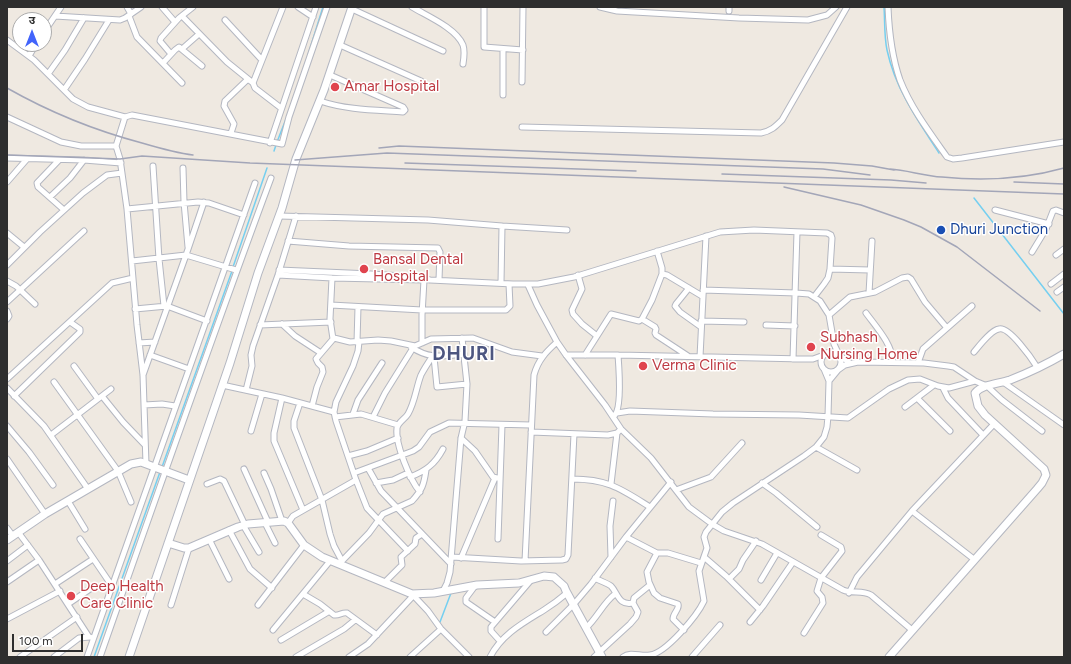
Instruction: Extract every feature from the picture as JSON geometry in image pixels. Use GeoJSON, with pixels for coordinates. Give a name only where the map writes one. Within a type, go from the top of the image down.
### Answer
{"type":"FeatureCollection","features":[{"type":"Feature","properties":{"kind":"street"},"geometry":{"type":"LineString","coordinates":[[52,20],[61,7]]}},
{"type":"Feature","properties":{"kind":"street"},"geometry":{"type":"LineString","coordinates":[[127,7],[137,37],[182,83]]}},
{"type":"Feature","properties":{"kind":"street"},"geometry":{"type":"LineString","coordinates":[[55,16],[109,20],[123,19],[142,7]]}},
{"type":"Feature","properties":{"kind":"street"},"geometry":{"type":"LineString","coordinates":[[162,7],[175,22]]}},
{"type":"Feature","properties":{"kind":"street"},"geometry":{"type":"LineString","coordinates":[[171,54],[160,40],[175,22],[193,7]]}},
{"type":"Feature","properties":{"kind":"street"},"geometry":{"type":"LineString","coordinates":[[253,83],[283,7]]}},
{"type":"Feature","properties":{"kind":"street"},"geometry":{"type":"LineString","coordinates":[[298,7],[313,17]]}},
{"type":"Feature","properties":{"kind":"street"},"geometry":{"type":"LineString","coordinates":[[271,143],[281,108],[316,7]]}},
{"type":"Feature","properties":{"kind":"street"},"geometry":{"type":"LineString","coordinates":[[7,40],[29,56],[73,99],[83,105],[125,117],[132,115],[231,133],[280,144],[282,143],[289,117],[327,7]]}},
{"type":"Feature","properties":{"kind":"street"},"geometry":{"type":"LineString","coordinates":[[412,7],[454,33],[463,46],[463,64]]}},
{"type":"Feature","properties":{"kind":"street"},"geometry":{"type":"LineString","coordinates":[[484,7],[484,48],[523,50]]}},
{"type":"Feature","properties":{"kind":"street"},"geometry":{"type":"LineString","coordinates":[[522,82],[524,7]]}},
{"type":"Feature","properties":{"kind":"street"},"geometry":{"type":"LineString","coordinates":[[600,7],[617,11],[803,20],[815,19],[827,15],[836,7]]}},
{"type":"Feature","properties":{"kind":"street"},"geometry":{"type":"LineString","coordinates":[[522,127],[769,132],[782,120],[847,7]]}},
{"type":"Feature","properties":{"kind":"street"},"geometry":{"type":"LineString","coordinates":[[888,7],[891,42],[900,80],[910,101],[947,157],[954,159],[962,158],[1064,142]]}},
{"type":"Feature","properties":{"kind":"street"},"geometry":{"type":"LineString","coordinates":[[130,657],[263,259],[279,216],[296,159],[320,102],[352,8],[443,51]]}},
{"type":"Feature","properties":{"kind":"street"},"geometry":{"type":"LineString","coordinates":[[182,16],[227,62],[253,83],[255,88],[281,108]]}},
{"type":"Feature","properties":{"kind":"street"},"geometry":{"type":"LineString","coordinates":[[48,74],[65,50],[84,18]]}},
{"type":"Feature","properties":{"kind":"street"},"geometry":{"type":"LineString","coordinates":[[64,90],[109,20]]}},
{"type":"Feature","properties":{"kind":"street"},"geometry":{"type":"LineString","coordinates":[[225,20],[262,60]]}},
{"type":"Feature","properties":{"kind":"street"},"geometry":{"type":"LineString","coordinates":[[163,63],[178,48],[182,49],[199,34]]}},
{"type":"Feature","properties":{"kind":"street"},"geometry":{"type":"LineString","coordinates":[[340,45],[421,81]]}},
{"type":"Feature","properties":{"kind":"street"},"geometry":{"type":"LineString","coordinates":[[182,49],[202,66]]}},
{"type":"Feature","properties":{"kind":"street"},"geometry":{"type":"LineString","coordinates":[[503,49],[503,95]]}},
{"type":"Feature","properties":{"kind":"street"},"geometry":{"type":"LineString","coordinates":[[29,56],[31,52]]}},
{"type":"Feature","properties":{"kind":"street"},"geometry":{"type":"LineString","coordinates":[[320,102],[350,109],[403,112],[405,110],[403,107],[330,74]]}},
{"type":"Feature","properties":{"kind":"street"},"geometry":{"type":"LineString","coordinates":[[231,133],[234,124],[224,106],[224,101],[248,79]]}},
{"type":"Feature","properties":{"kind":"street"},"geometry":{"type":"LineString","coordinates":[[7,117],[61,142],[81,146],[116,146]]}},
{"type":"Feature","properties":{"kind":"street"},"geometry":{"type":"LineString","coordinates":[[125,117],[116,146],[121,163],[127,209],[143,376],[146,464]]}},
{"type":"Feature","properties":{"kind":"street"},"geometry":{"type":"LineString","coordinates":[[7,158],[84,160],[121,163]]}},
{"type":"Feature","properties":{"kind":"street"},"geometry":{"type":"LineString","coordinates":[[7,182],[27,159]]}},
{"type":"Feature","properties":{"kind":"street"},"geometry":{"type":"LineString","coordinates":[[59,160],[37,183],[38,187],[64,210]]}},
{"type":"Feature","properties":{"kind":"street"},"geometry":{"type":"LineString","coordinates":[[50,197],[70,178],[84,160]]}},
{"type":"Feature","properties":{"kind":"street"},"geometry":{"type":"LineString","coordinates":[[153,166],[159,259],[166,306]]}},
{"type":"Feature","properties":{"kind":"street"},"geometry":{"type":"LineString","coordinates":[[183,168],[187,253]]}},
{"type":"Feature","properties":{"kind":"street"},"geometry":{"type":"LineString","coordinates":[[7,264],[64,210],[105,176],[122,173]]}},
{"type":"Feature","properties":{"kind":"street"},"geometry":{"type":"LineString","coordinates":[[100,657],[161,470],[175,406],[207,320],[232,268],[271,178]]}},
{"type":"Feature","properties":{"kind":"street"},"geometry":{"type":"LineString","coordinates":[[86,657],[91,637],[186,411],[232,268],[244,215],[256,183]]}},
{"type":"Feature","properties":{"kind":"street"},"geometry":{"type":"LineString","coordinates":[[127,209],[184,202],[204,202],[244,215]]}},
{"type":"Feature","properties":{"kind":"street"},"geometry":{"type":"LineString","coordinates":[[143,376],[166,306],[187,253],[204,202]]}},
{"type":"Feature","properties":{"kind":"street"},"geometry":{"type":"LineString","coordinates":[[995,210],[1049,224]]}},
{"type":"Feature","properties":{"kind":"street"},"geometry":{"type":"LineString","coordinates":[[1032,252],[1043,236],[1053,211],[1056,210],[1064,213]]}},
{"type":"Feature","properties":{"kind":"street"},"geometry":{"type":"LineString","coordinates":[[279,216],[428,220],[567,230]]}},
{"type":"Feature","properties":{"kind":"street"},"geometry":{"type":"LineString","coordinates":[[246,390],[252,366],[251,355],[279,273],[296,216]]}},
{"type":"Feature","properties":{"kind":"street"},"geometry":{"type":"LineString","coordinates":[[501,283],[502,226]]}},
{"type":"Feature","properties":{"kind":"street"},"geometry":{"type":"LineString","coordinates":[[7,302],[84,231]]}},
{"type":"Feature","properties":{"kind":"street"},"geometry":{"type":"LineString","coordinates":[[279,273],[332,278],[439,280],[528,284],[578,276],[706,236],[728,231],[822,232],[831,235],[832,243],[830,269],[824,284],[814,297]]}},
{"type":"Feature","properties":{"kind":"street"},"geometry":{"type":"LineString","coordinates":[[793,359],[797,232]]}},
{"type":"Feature","properties":{"kind":"street"},"geometry":{"type":"LineString","coordinates":[[7,233],[24,247]]}},
{"type":"Feature","properties":{"kind":"street"},"geometry":{"type":"LineString","coordinates":[[700,357],[706,236]]}},
{"type":"Feature","properties":{"kind":"street"},"geometry":{"type":"LineString","coordinates":[[288,241],[349,246],[438,248],[440,252],[439,280]]}},
{"type":"Feature","properties":{"kind":"street"},"geometry":{"type":"LineString","coordinates":[[869,293],[872,241]]}},
{"type":"Feature","properties":{"kind":"street"},"geometry":{"type":"LineString","coordinates":[[1056,255],[1064,249]]}},
{"type":"Feature","properties":{"kind":"street"},"geometry":{"type":"LineString","coordinates":[[585,355],[611,314],[634,321],[639,321],[642,319],[652,300],[662,274],[662,268],[657,251]]}},
{"type":"Feature","properties":{"kind":"street"},"geometry":{"type":"LineString","coordinates":[[132,261],[159,259],[187,253],[232,268]]}},
{"type":"Feature","properties":{"kind":"street"},"geometry":{"type":"LineString","coordinates":[[830,269],[870,270]]}},
{"type":"Feature","properties":{"kind":"street"},"geometry":{"type":"LineString","coordinates":[[279,273],[395,276],[430,280]]}},
{"type":"Feature","properties":{"kind":"street"},"geometry":{"type":"LineString","coordinates":[[662,274],[702,296]]}},
{"type":"Feature","properties":{"kind":"street"},"geometry":{"type":"LineString","coordinates":[[1051,284],[1064,274]]}},
{"type":"Feature","properties":{"kind":"street"},"geometry":{"type":"LineString","coordinates":[[578,276],[582,289],[572,310],[573,314],[582,324],[597,336]]}},
{"type":"Feature","properties":{"kind":"street"},"geometry":{"type":"LineString","coordinates":[[829,315],[850,297],[876,292],[902,278],[908,277],[911,279],[925,302],[947,328]]}},
{"type":"Feature","properties":{"kind":"street"},"geometry":{"type":"LineString","coordinates":[[7,379],[112,283],[133,278]]}},
{"type":"Feature","properties":{"kind":"street"},"geometry":{"type":"LineString","coordinates":[[312,406],[323,372],[322,367],[316,359],[333,338],[331,322],[332,278]]}},
{"type":"Feature","properties":{"kind":"street"},"geometry":{"type":"LineString","coordinates":[[422,343],[424,280]]}},
{"type":"Feature","properties":{"kind":"street"},"geometry":{"type":"LineString","coordinates":[[7,281],[21,290],[35,304]]}},
{"type":"Feature","properties":{"kind":"street"},"geometry":{"type":"LineString","coordinates":[[331,305],[422,310],[506,310],[510,306],[510,284]]}},
{"type":"Feature","properties":{"kind":"street"},"geometry":{"type":"LineString","coordinates":[[528,284],[532,297],[557,342],[615,415],[619,431],[611,484]]}},
{"type":"Feature","properties":{"kind":"street"},"geometry":{"type":"LineString","coordinates":[[1057,292],[1064,287]]}},
{"type":"Feature","properties":{"kind":"street"},"geometry":{"type":"LineString","coordinates":[[689,288],[675,306],[680,312],[701,327]]}},
{"type":"Feature","properties":{"kind":"street"},"geometry":{"type":"LineString","coordinates":[[703,290],[809,294],[820,301],[829,315],[834,344],[841,361],[838,370],[828,381]]}},
{"type":"Feature","properties":{"kind":"street"},"geometry":{"type":"LineString","coordinates":[[136,309],[166,306],[207,320]]}},
{"type":"Feature","properties":{"kind":"street"},"geometry":{"type":"LineString","coordinates":[[918,363],[923,349],[972,306]]}},
{"type":"Feature","properties":{"kind":"street"},"geometry":{"type":"LineString","coordinates":[[358,307],[358,351],[353,366],[336,402],[335,415],[356,480],[367,508],[408,551]]}},
{"type":"Feature","properties":{"kind":"street"},"geometry":{"type":"LineString","coordinates":[[7,311],[9,316],[7,319]]}},
{"type":"Feature","properties":{"kind":"street"},"geometry":{"type":"LineString","coordinates":[[866,313],[890,347],[892,362]]}},
{"type":"Feature","properties":{"kind":"street"},"geometry":{"type":"LineString","coordinates":[[642,319],[655,326],[656,335],[689,356]]}},
{"type":"Feature","properties":{"kind":"street"},"geometry":{"type":"LineString","coordinates":[[701,321],[744,322]]}},
{"type":"Feature","properties":{"kind":"street"},"geometry":{"type":"LineString","coordinates":[[14,396],[80,332],[80,329],[70,322]]}},
{"type":"Feature","properties":{"kind":"street"},"geometry":{"type":"LineString","coordinates":[[260,325],[331,322]]}},
{"type":"Feature","properties":{"kind":"street"},"geometry":{"type":"LineString","coordinates":[[282,324],[295,336],[321,352]]}},
{"type":"Feature","properties":{"kind":"street"},"geometry":{"type":"LineString","coordinates":[[766,325],[794,326]]}},
{"type":"Feature","properties":{"kind":"street"},"geometry":{"type":"LineString","coordinates":[[974,352],[994,331],[1002,328],[1028,352],[1037,368]]}},
{"type":"Feature","properties":{"kind":"street"},"geometry":{"type":"LineString","coordinates":[[333,338],[350,342],[378,340],[391,341],[411,347],[433,357],[464,354]]}},
{"type":"Feature","properties":{"kind":"street"},"geometry":{"type":"LineString","coordinates":[[373,417],[411,347],[431,339],[462,338],[479,340],[512,352],[542,356]]}},
{"type":"Feature","properties":{"kind":"street"},"geometry":{"type":"LineString","coordinates":[[443,591],[449,578],[452,557],[461,438],[468,384],[462,338]]}},
{"type":"Feature","properties":{"kind":"street"},"geometry":{"type":"LineString","coordinates":[[139,343],[155,342]]}},
{"type":"Feature","properties":{"kind":"street"},"geometry":{"type":"LineString","coordinates":[[525,561],[534,374],[538,362],[542,356],[557,342]]}},
{"type":"Feature","properties":{"kind":"street"},"geometry":{"type":"LineString","coordinates":[[623,657],[630,654],[651,655],[677,637],[684,630],[704,602],[699,571],[707,548],[704,535],[727,507],[816,447],[824,437],[828,416],[828,381],[821,360],[834,344]]}},
{"type":"Feature","properties":{"kind":"street"},"geometry":{"type":"LineString","coordinates":[[566,355],[813,359],[833,352],[850,363]]}},
{"type":"Feature","properties":{"kind":"street"},"geometry":{"type":"LineString","coordinates":[[889,657],[1037,489],[1046,475],[1044,469],[994,424],[978,406],[975,393],[987,386],[1004,382],[1037,368],[1064,354]]}},
{"type":"Feature","properties":{"kind":"street"},"geometry":{"type":"LineString","coordinates":[[150,355],[189,369]]}},
{"type":"Feature","properties":{"kind":"street"},"geometry":{"type":"LineString","coordinates":[[615,415],[619,396],[618,355]]}},
{"type":"Feature","properties":{"kind":"street"},"geometry":{"type":"LineString","coordinates":[[433,357],[437,387],[468,384]]}},
{"type":"Feature","properties":{"kind":"street"},"geometry":{"type":"LineString","coordinates":[[420,492],[413,484],[402,455],[398,438],[398,425],[409,412],[422,374],[433,357]]}},
{"type":"Feature","properties":{"kind":"street"},"geometry":{"type":"LineString","coordinates":[[813,359],[829,372],[835,372],[850,363],[892,362],[938,364],[954,367],[975,381],[987,386],[1002,400],[1042,431]]}},
{"type":"Feature","properties":{"kind":"street"},"geometry":{"type":"LineString","coordinates":[[353,414],[358,400],[382,363]]}},
{"type":"Feature","properties":{"kind":"street"},"geometry":{"type":"LineString","coordinates":[[74,366],[100,398],[146,445]]}},
{"type":"Feature","properties":{"kind":"street"},"geometry":{"type":"LineString","coordinates":[[615,415],[630,411],[828,416],[842,418],[851,417],[889,389],[908,380],[920,379],[943,388],[953,388],[975,381]]}},
{"type":"Feature","properties":{"kind":"street"},"geometry":{"type":"LineString","coordinates":[[54,382],[118,471],[131,502]]}},
{"type":"Feature","properties":{"kind":"street"},"geometry":{"type":"LineString","coordinates":[[1004,382],[1064,425]]}},
{"type":"Feature","properties":{"kind":"street"},"geometry":{"type":"LineString","coordinates":[[222,385],[282,398],[312,406],[335,415],[361,414],[398,425]]}},
{"type":"Feature","properties":{"kind":"street"},"geometry":{"type":"LineString","coordinates":[[905,407],[934,385]]}},
{"type":"Feature","properties":{"kind":"street"},"geometry":{"type":"LineString","coordinates":[[7,388],[44,426],[88,489]]}},
{"type":"Feature","properties":{"kind":"street"},"geometry":{"type":"LineString","coordinates":[[943,388],[948,398],[983,436]]}},
{"type":"Feature","properties":{"kind":"street"},"geometry":{"type":"LineString","coordinates":[[50,435],[110,389]]}},
{"type":"Feature","properties":{"kind":"street"},"geometry":{"type":"LineString","coordinates":[[250,431],[262,394]]}},
{"type":"Feature","properties":{"kind":"street"},"geometry":{"type":"LineString","coordinates":[[282,398],[274,433],[274,441],[303,510]]}},
{"type":"Feature","properties":{"kind":"street"},"geometry":{"type":"LineString","coordinates":[[917,398],[950,431]]}},
{"type":"Feature","properties":{"kind":"street"},"geometry":{"type":"LineString","coordinates":[[300,403],[294,421],[294,428],[322,500],[330,534],[341,562]]}},
{"type":"Feature","properties":{"kind":"street"},"geometry":{"type":"LineString","coordinates":[[144,405],[162,404],[175,406]]}},
{"type":"Feature","properties":{"kind":"street"},"geometry":{"type":"LineString","coordinates":[[354,473],[416,450],[430,432],[446,424],[531,425]]}},
{"type":"Feature","properties":{"kind":"street"},"geometry":{"type":"LineString","coordinates":[[849,593],[857,577],[912,511],[994,424]]}},
{"type":"Feature","properties":{"kind":"street"},"geometry":{"type":"LineString","coordinates":[[498,539],[497,478],[502,425]]}},
{"type":"Feature","properties":{"kind":"street"},"geometry":{"type":"LineString","coordinates":[[7,426],[29,452],[53,485]]}},
{"type":"Feature","properties":{"kind":"street"},"geometry":{"type":"LineString","coordinates":[[531,432],[608,435],[619,431]]}},
{"type":"Feature","properties":{"kind":"street"},"geometry":{"type":"LineString","coordinates":[[619,431],[647,454],[671,482],[689,507],[712,524],[730,533],[756,541],[849,593],[863,592],[871,595],[912,630]]}},
{"type":"Feature","properties":{"kind":"street"},"geometry":{"type":"LineString","coordinates":[[452,557],[525,561],[562,560],[567,558],[574,434]]}},
{"type":"Feature","properties":{"kind":"street"},"geometry":{"type":"LineString","coordinates":[[348,456],[367,451],[398,438]]}},
{"type":"Feature","properties":{"kind":"street"},"geometry":{"type":"LineString","coordinates":[[461,438],[475,451],[491,475],[497,478]]}},
{"type":"Feature","properties":{"kind":"street"},"geometry":{"type":"LineString","coordinates":[[676,490],[712,477],[742,443]]}},
{"type":"Feature","properties":{"kind":"street"},"geometry":{"type":"LineString","coordinates":[[816,447],[857,470]]}},
{"type":"Feature","properties":{"kind":"street"},"geometry":{"type":"LineString","coordinates":[[376,483],[393,480],[426,470],[435,462],[442,448]]}},
{"type":"Feature","properties":{"kind":"street"},"geometry":{"type":"LineString","coordinates":[[7,459],[45,514]]}},
{"type":"Feature","properties":{"kind":"street"},"geometry":{"type":"LineString","coordinates":[[12,536],[68,500],[118,471],[136,463],[146,464],[189,480]]}},
{"type":"Feature","properties":{"kind":"street"},"geometry":{"type":"LineString","coordinates":[[368,468],[381,492],[451,564]]}},
{"type":"Feature","properties":{"kind":"street"},"geometry":{"type":"LineString","coordinates":[[244,469],[275,543]]}},
{"type":"Feature","properties":{"kind":"street"},"geometry":{"type":"LineString","coordinates":[[341,562],[369,533],[383,514],[412,501],[423,486],[426,470]]}},
{"type":"Feature","properties":{"kind":"street"},"geometry":{"type":"LineString","coordinates":[[264,472],[285,522],[304,545],[313,552],[330,561],[341,562],[413,595],[428,611],[441,629],[467,656]]}},
{"type":"Feature","properties":{"kind":"street"},"geometry":{"type":"LineString","coordinates":[[461,558],[497,478]]}},
{"type":"Feature","properties":{"kind":"street"},"geometry":{"type":"LineString","coordinates":[[207,484],[220,479],[224,481],[244,525],[259,552]]}},
{"type":"Feature","properties":{"kind":"street"},"geometry":{"type":"LineString","coordinates":[[572,479],[597,480],[611,484],[650,507]]}},
{"type":"Feature","properties":{"kind":"street"},"geometry":{"type":"LineString","coordinates":[[168,543],[184,548],[190,548],[229,530],[244,525],[266,522],[285,522],[291,517],[356,480]]}},
{"type":"Feature","properties":{"kind":"street"},"geometry":{"type":"LineString","coordinates":[[546,632],[574,604],[671,482]]}},
{"type":"Feature","properties":{"kind":"street"},"geometry":{"type":"LineString","coordinates":[[762,483],[818,526]]}},
{"type":"Feature","properties":{"kind":"street"},"geometry":{"type":"LineString","coordinates":[[68,500],[85,529]]}},
{"type":"Feature","properties":{"kind":"street"},"geometry":{"type":"LineString","coordinates":[[611,557],[610,526],[613,501]]}},
{"type":"Feature","properties":{"kind":"street"},"geometry":{"type":"LineString","coordinates":[[912,511],[975,560]]}},
{"type":"Feature","properties":{"kind":"street"},"geometry":{"type":"LineString","coordinates":[[7,528],[12,536],[28,545],[91,637]]}},
{"type":"Feature","properties":{"kind":"street"},"geometry":{"type":"LineString","coordinates":[[229,530],[250,569],[272,588]]}},
{"type":"Feature","properties":{"kind":"street"},"geometry":{"type":"LineString","coordinates":[[386,582],[402,564],[401,558],[416,544],[416,538],[422,534]]}},
{"type":"Feature","properties":{"kind":"street"},"geometry":{"type":"LineString","coordinates":[[804,633],[824,603],[822,597],[816,591],[821,578],[842,551],[841,547],[821,534]]}},
{"type":"Feature","properties":{"kind":"street"},"geometry":{"type":"LineString","coordinates":[[626,537],[657,553],[668,553],[701,564]]}},
{"type":"Feature","properties":{"kind":"street"},"geometry":{"type":"LineString","coordinates":[[80,539],[112,586]]}},
{"type":"Feature","properties":{"kind":"street"},"geometry":{"type":"LineString","coordinates":[[209,539],[230,579]]}},
{"type":"Feature","properties":{"kind":"street"},"geometry":{"type":"LineString","coordinates":[[729,579],[739,569],[743,560],[756,541]]}},
{"type":"Feature","properties":{"kind":"street"},"geometry":{"type":"LineString","coordinates":[[7,561],[28,545]]}},
{"type":"Feature","properties":{"kind":"street"},"geometry":{"type":"LineString","coordinates":[[258,605],[304,545]]}},
{"type":"Feature","properties":{"kind":"street"},"geometry":{"type":"LineString","coordinates":[[171,605],[190,548]]}},
{"type":"Feature","properties":{"kind":"street"},"geometry":{"type":"LineString","coordinates":[[657,553],[647,572],[650,585],[654,593],[660,598],[678,604],[678,608],[673,618],[684,630]]}},
{"type":"Feature","properties":{"kind":"street"},"geometry":{"type":"LineString","coordinates":[[761,580],[777,553]]}},
{"type":"Feature","properties":{"kind":"street"},"geometry":{"type":"LineString","coordinates":[[704,557],[729,579],[760,610]]}},
{"type":"Feature","properties":{"kind":"street"},"geometry":{"type":"LineString","coordinates":[[55,584],[93,559]]}},
{"type":"Feature","properties":{"kind":"street"},"geometry":{"type":"LineString","coordinates":[[7,582],[39,560]]}},
{"type":"Feature","properties":{"kind":"street"},"geometry":{"type":"LineString","coordinates":[[273,630],[330,561]]}},
{"type":"Feature","properties":{"kind":"street"},"geometry":{"type":"LineString","coordinates":[[750,622],[793,562]]}},
{"type":"Feature","properties":{"kind":"street"},"geometry":{"type":"LineString","coordinates":[[349,657],[368,644],[413,595],[475,586],[513,584],[544,576],[554,578],[564,586],[598,655],[634,620],[638,612],[633,603],[634,598],[650,585]]}},
{"type":"Feature","properties":{"kind":"street"},"geometry":{"type":"LineString","coordinates":[[595,578],[611,586],[615,594],[624,602],[629,604],[633,603]]}},
{"type":"Feature","properties":{"kind":"street"},"geometry":{"type":"LineString","coordinates":[[500,641],[491,631],[491,627],[533,579]]}},
{"type":"Feature","properties":{"kind":"street"},"geometry":{"type":"LineString","coordinates":[[475,586],[466,598],[466,602],[495,622]]}},
{"type":"Feature","properties":{"kind":"street"},"geometry":{"type":"LineString","coordinates":[[68,604],[93,587]]}},
{"type":"Feature","properties":{"kind":"street"},"geometry":{"type":"LineString","coordinates":[[7,619],[60,591]]}},
{"type":"Feature","properties":{"kind":"street"},"geometry":{"type":"LineString","coordinates":[[490,657],[500,641],[527,620],[545,610],[567,593]]}},
{"type":"Feature","properties":{"kind":"street"},"geometry":{"type":"LineString","coordinates":[[303,594],[336,616],[344,612],[347,613],[376,635]]}},
{"type":"Feature","properties":{"kind":"street"},"geometry":{"type":"LineString","coordinates":[[586,628],[595,619],[608,600],[615,594]]}},
{"type":"Feature","properties":{"kind":"street"},"geometry":{"type":"LineString","coordinates":[[281,640],[328,612]]}},
{"type":"Feature","properties":{"kind":"street"},"geometry":{"type":"LineString","coordinates":[[20,657],[77,617]]}},
{"type":"Feature","properties":{"kind":"street"},"geometry":{"type":"LineString","coordinates":[[296,657],[344,629],[355,620]]}},
{"type":"Feature","properties":{"kind":"street"},"geometry":{"type":"LineString","coordinates":[[692,657],[720,625]]}},
{"type":"Feature","properties":{"kind":"street"},"geometry":{"type":"LineString","coordinates":[[410,657],[441,629]]}},
{"type":"Feature","properties":{"kind":"street"},"geometry":{"type":"LineString","coordinates":[[54,657],[79,638],[91,637]]}},
{"type":"Feature","properties":{"kind":"waterway"},"geometry":{"type":"LineString","coordinates":[[308,55],[323,7]]}},
{"type":"Feature","properties":{"kind":"waterway"},"geometry":{"type":"LineString","coordinates":[[884,7],[886,45],[896,78],[908,104],[939,153]]}},
{"type":"Feature","properties":{"kind":"waterway"},"geometry":{"type":"LineString","coordinates":[[277,142],[286,119]]}},
{"type":"Feature","properties":{"kind":"waterway"},"geometry":{"type":"LineString","coordinates":[[274,151],[276,145]]}},
{"type":"Feature","properties":{"kind":"waterway"},"geometry":{"type":"LineString","coordinates":[[233,267],[267,168]]}},
{"type":"Feature","properties":{"kind":"waterway"},"geometry":{"type":"LineString","coordinates":[[974,198],[1064,314]]}},
{"type":"Feature","properties":{"kind":"waterway"},"geometry":{"type":"LineString","coordinates":[[162,467],[232,271]]}},
{"type":"Feature","properties":{"kind":"waterway"},"geometry":{"type":"LineString","coordinates":[[94,657],[160,472]]}},
{"type":"Feature","properties":{"kind":"waterway"},"geometry":{"type":"LineString","coordinates":[[440,622],[451,593]]}},
{"type":"Feature","properties":{"kind":"railway"},"geometry":{"type":"LineString","coordinates":[[7,88],[56,113],[89,126],[124,138],[193,155]]}},
{"type":"Feature","properties":{"kind":"railway"},"geometry":{"type":"LineString","coordinates":[[379,148],[399,146],[834,163],[872,166],[894,170]]}},
{"type":"Feature","properties":{"kind":"railway"},"geometry":{"type":"LineString","coordinates":[[295,160],[387,153],[823,169],[870,175]]}},
{"type":"Feature","properties":{"kind":"railway"},"geometry":{"type":"LineString","coordinates":[[7,155],[120,159],[142,156],[250,163],[1064,194]]}},
{"type":"Feature","properties":{"kind":"railway"},"geometry":{"type":"LineString","coordinates":[[405,163],[636,171]]}},
{"type":"Feature","properties":{"kind":"railway"},"geometry":{"type":"LineString","coordinates":[[890,169],[935,176],[988,179],[1034,175],[1064,168]]}},
{"type":"Feature","properties":{"kind":"railway"},"geometry":{"type":"LineString","coordinates":[[722,174],[891,180],[926,183]]}},
{"type":"Feature","properties":{"kind":"railway"},"geometry":{"type":"LineString","coordinates":[[1014,182],[1064,184]]}},
{"type":"Feature","properties":{"kind":"railway"},"geometry":{"type":"LineString","coordinates":[[784,187],[861,205],[921,227],[957,247],[1040,311]]}},
{"type":"Feature","properties":{"kind":"place","name":"Amar Hospital"},"geometry":{"type":"Point","coordinates":[335,87]}},
{"type":"Feature","properties":{"kind":"place","name":"Dhuri Junction"},"geometry":{"type":"Point","coordinates":[941,230]}},
{"type":"Feature","properties":{"kind":"place","name":"Bansal Dental Hospital"},"geometry":{"type":"Point","coordinates":[364,269]}},
{"type":"Feature","properties":{"kind":"place","name":"Subhash Nursing Home"},"geometry":{"type":"Point","coordinates":[811,347]}},
{"type":"Feature","properties":{"kind":"place","name":"Verma Clinic"},"geometry":{"type":"Point","coordinates":[643,366]}},
{"type":"Feature","properties":{"kind":"place","name":"Deep Health Care Clinic"},"geometry":{"type":"Point","coordinates":[71,596]}},
{"type":"Feature","properties":{"kind":"district","name":"DHURI"},"geometry":{"type":"Point","coordinates":[464,354]}}]}
